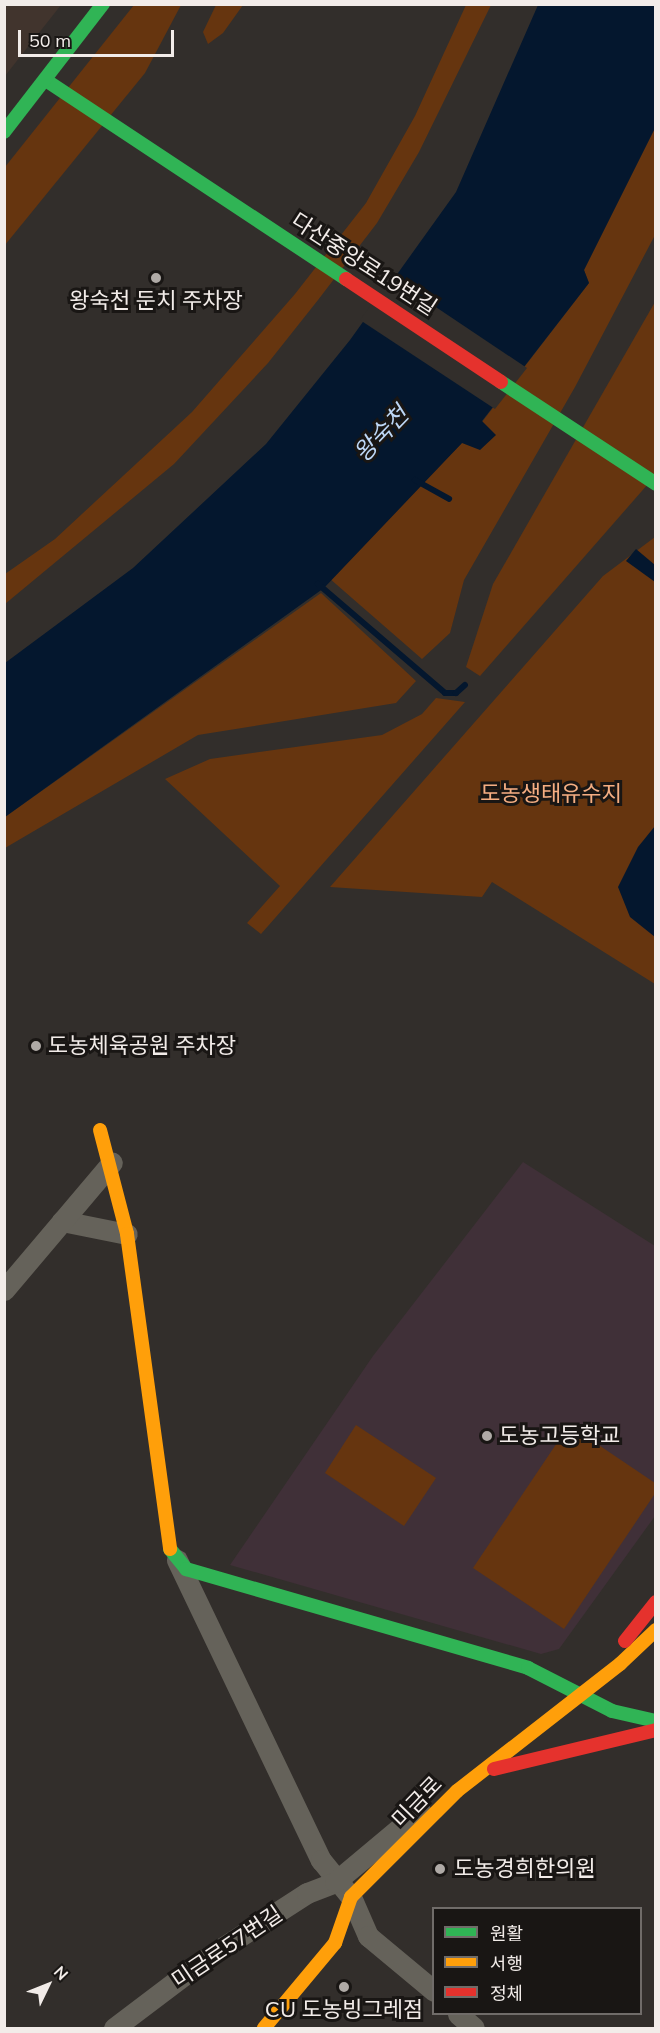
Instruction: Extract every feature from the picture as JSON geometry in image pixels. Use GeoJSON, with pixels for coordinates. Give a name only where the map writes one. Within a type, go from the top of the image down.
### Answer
{"type":"FeatureCollection","features":[{"type":"Feature","properties":{"kind":"street"},"geometry":{"type":"LineString","coordinates":[[4,132],[47,81],[103,4]]}},
{"type":"Feature","properties":{"kind":"street","name":"다산중앙로19번길"},"geometry":{"type":"LineString","coordinates":[[47,81],[656,484]]}},
{"type":"Feature","properties":{"kind":"street"},"geometry":{"type":"LineString","coordinates":[[100,1130],[112,1162],[127,1234],[165,1531],[335,1882],[351,1897],[368,1936],[432,1989]]}},
{"type":"Feature","properties":{"kind":"street"},"geometry":{"type":"LineString","coordinates":[[4,1290],[112,1162]]}},
{"type":"Feature","properties":{"kind":"street"},"geometry":{"type":"LineString","coordinates":[[62,1221],[127,1234]]}},
{"type":"Feature","properties":{"kind":"street"},"geometry":{"type":"LineString","coordinates":[[176,1557],[186,1569],[528,1668],[612,1711],[656,1721]]}},
{"type":"Feature","properties":{"kind":"street"},"geometry":{"type":"LineString","coordinates":[[580,1693],[656,1602]]}},
{"type":"Feature","properties":{"kind":"street"},"geometry":{"type":"LineString","coordinates":[[580,1693],[654,1632]]}},
{"type":"Feature","properties":{"kind":"street"},"geometry":{"type":"LineString","coordinates":[[654,1632],[654,1658]]}},
{"type":"Feature","properties":{"kind":"street","name":"미금로"},"geometry":{"type":"LineString","coordinates":[[264,2028],[334,1943],[351,1897],[457,1791],[580,1693]]}},
{"type":"Feature","properties":{"kind":"street"},"geometry":{"type":"LineString","coordinates":[[478,1774],[536,1755],[656,1730]]}},
{"type":"Feature","properties":{"kind":"street"},"geometry":{"type":"LineString","coordinates":[[307,1893],[335,1882],[421,1810],[457,1791]]}},
{"type":"Feature","properties":{"kind":"street","name":"미금로57번길"},"geometry":{"type":"LineString","coordinates":[[114,2028],[208,1957],[307,1893],[351,1897]]}},
{"type":"Feature","properties":{"kind":"street"},"geometry":{"type":"LineString","coordinates":[[460,2015],[474,2028]]}},
{"type":"Feature","properties":{"kind":"shaded area"},"geometry":{"type":"Polygon","coordinates":[[[4,5],[61,5],[5,76],[4,5]]]}},
{"type":"Feature","properties":{"kind":"shaded area","name":"도농고등학교"},"geometry":{"type":"Polygon","coordinates":[[[523,1162],[655,1246],[655,1516],[559,1649],[541,1654],[230,1565],[373,1356],[523,1162]]]}},
{"type":"Feature","properties":{"kind":"green space"},"geometry":{"type":"Polygon","coordinates":[[[134,5],[181,5],[145,73],[5,245],[5,167],[134,5]]]}},
{"type":"Feature","properties":{"kind":"green space"},"geometry":{"type":"Polygon","coordinates":[[[216,5],[243,5],[223,33],[208,44],[203,32],[216,5]]]}},
{"type":"Feature","properties":{"kind":"green space"},"geometry":{"type":"Polygon","coordinates":[[[466,5],[491,5],[419,152],[377,223],[318,300],[268,363],[174,464],[5,604],[5,574],[55,539],[192,412],[295,294],[366,203],[415,116],[466,5]]]}},
{"type":"Feature","properties":{"kind":"green space"},"geometry":{"type":"Polygon","coordinates":[[[655,128],[655,235],[575,387],[464,580],[450,633],[422,659],[329,578],[462,443],[495,435],[482,422],[589,283],[584,270],[655,128]]]}},
{"type":"Feature","properties":{"kind":"green space"},"geometry":{"type":"Polygon","coordinates":[[[655,302],[655,476],[480,676],[466,667],[493,584],[655,302]]]}},
{"type":"Feature","properties":{"kind":"green space","name":"도농생태유수지"},"geometry":{"type":"Polygon","coordinates":[[[655,537],[655,984],[492,882],[482,897],[330,887],[603,576],[655,537]]]}},
{"type":"Feature","properties":{"kind":"green space"},"geometry":{"type":"Polygon","coordinates":[[[321,593],[416,681],[396,703],[198,735],[5,848],[5,817],[321,593]]]}},
{"type":"Feature","properties":{"kind":"green space"},"geometry":{"type":"Polygon","coordinates":[[[436,698],[465,702],[261,934],[247,923],[280,886],[165,779],[210,759],[382,735],[422,714],[436,698]]]}},
{"type":"Feature","properties":{"kind":"green space"},"geometry":{"type":"Polygon","coordinates":[[[356,1425],[436,1478],[404,1526],[325,1473],[356,1425]]]}},
{"type":"Feature","properties":{"kind":"green space"},"geometry":{"type":"Polygon","coordinates":[[[569,1425],[655,1483],[656,1492],[564,1629],[473,1568],[569,1425]]]}},
{"type":"Feature","properties":{"kind":"water","name":"왕숙천"},"geometry":{"type":"Polygon","coordinates":[[[538,5],[655,5],[655,128],[584,270],[589,283],[482,421],[496,435],[480,450],[462,443],[324,588],[5,817],[5,663],[133,568],[266,444],[350,340],[456,192],[538,5]]]}},
{"type":"Feature","properties":{"kind":"water"},"geometry":{"type":"Polygon","coordinates":[[[636,549],[655,565],[655,582],[626,561],[636,549]]]}},
{"type":"Feature","properties":{"kind":"water"},"geometry":{"type":"Polygon","coordinates":[[[655,826],[655,937],[630,917],[618,887],[638,847],[655,826]]]}},
{"type":"Feature","properties":{"kind":"pier"},"geometry":{"type":"Polygon","coordinates":[[[391,277],[527,368],[495,409],[360,320],[391,277]]]}},
{"type":"Feature","properties":{"kind":"waterway"},"geometry":{"type":"LineString","coordinates":[[415,480],[449,499]]}},
{"type":"Feature","properties":{"kind":"waterway"},"geometry":{"type":"LineString","coordinates":[[318,584],[445,693],[456,693],[465,685]]}},
{"type":"Feature","properties":{"kind":"traffic: fast"},"geometry":{"type":"LineString","coordinates":[[4,132],[103,4]]}},
{"type":"Feature","properties":{"kind":"traffic: fast"},"geometry":{"type":"LineString","coordinates":[[47,81],[346,279]]}},
{"type":"Feature","properties":{"kind":"traffic: fast"},"geometry":{"type":"LineString","coordinates":[[501,382],[656,484]]}},
{"type":"Feature","properties":{"kind":"traffic: fast"},"geometry":{"type":"LineString","coordinates":[[170,1549],[186,1569],[528,1668],[612,1711],[656,1721]]}},
{"type":"Feature","properties":{"kind":"traffic: slow"},"geometry":{"type":"LineString","coordinates":[[100,1130],[127,1234],[170,1549]]}},
{"type":"Feature","properties":{"kind":"traffic: slow"},"geometry":{"type":"LineString","coordinates":[[264,2028],[335,1943],[351,1897],[457,1791],[620,1664],[656,1630]]}},
{"type":"Feature","properties":{"kind":"traffic: jam"},"geometry":{"type":"LineString","coordinates":[[346,279],[501,382]]}},
{"type":"Feature","properties":{"kind":"traffic: jam"},"geometry":{"type":"LineString","coordinates":[[625,1641],[656,1602]]}},
{"type":"Feature","properties":{"kind":"traffic: jam"},"geometry":{"type":"LineString","coordinates":[[494,1769],[656,1730]]}},
{"type":"Feature","properties":{"kind":"place","name":"왕숙천 둔치 주차장"},"geometry":{"type":"Point","coordinates":[156,278]}},
{"type":"Feature","properties":{"kind":"place","name":"도농체육공원 주차장"},"geometry":{"type":"Point","coordinates":[36,1046]}},
{"type":"Feature","properties":{"kind":"place","name":"도농고등학교"},"geometry":{"type":"Point","coordinates":[487,1436]}},
{"type":"Feature","properties":{"kind":"place","name":"도농경희한의원"},"geometry":{"type":"Point","coordinates":[440,1869]}},
{"type":"Feature","properties":{"kind":"place","name":"CU 도농빙그레점"},"geometry":{"type":"Point","coordinates":[344,1987]}}]}
